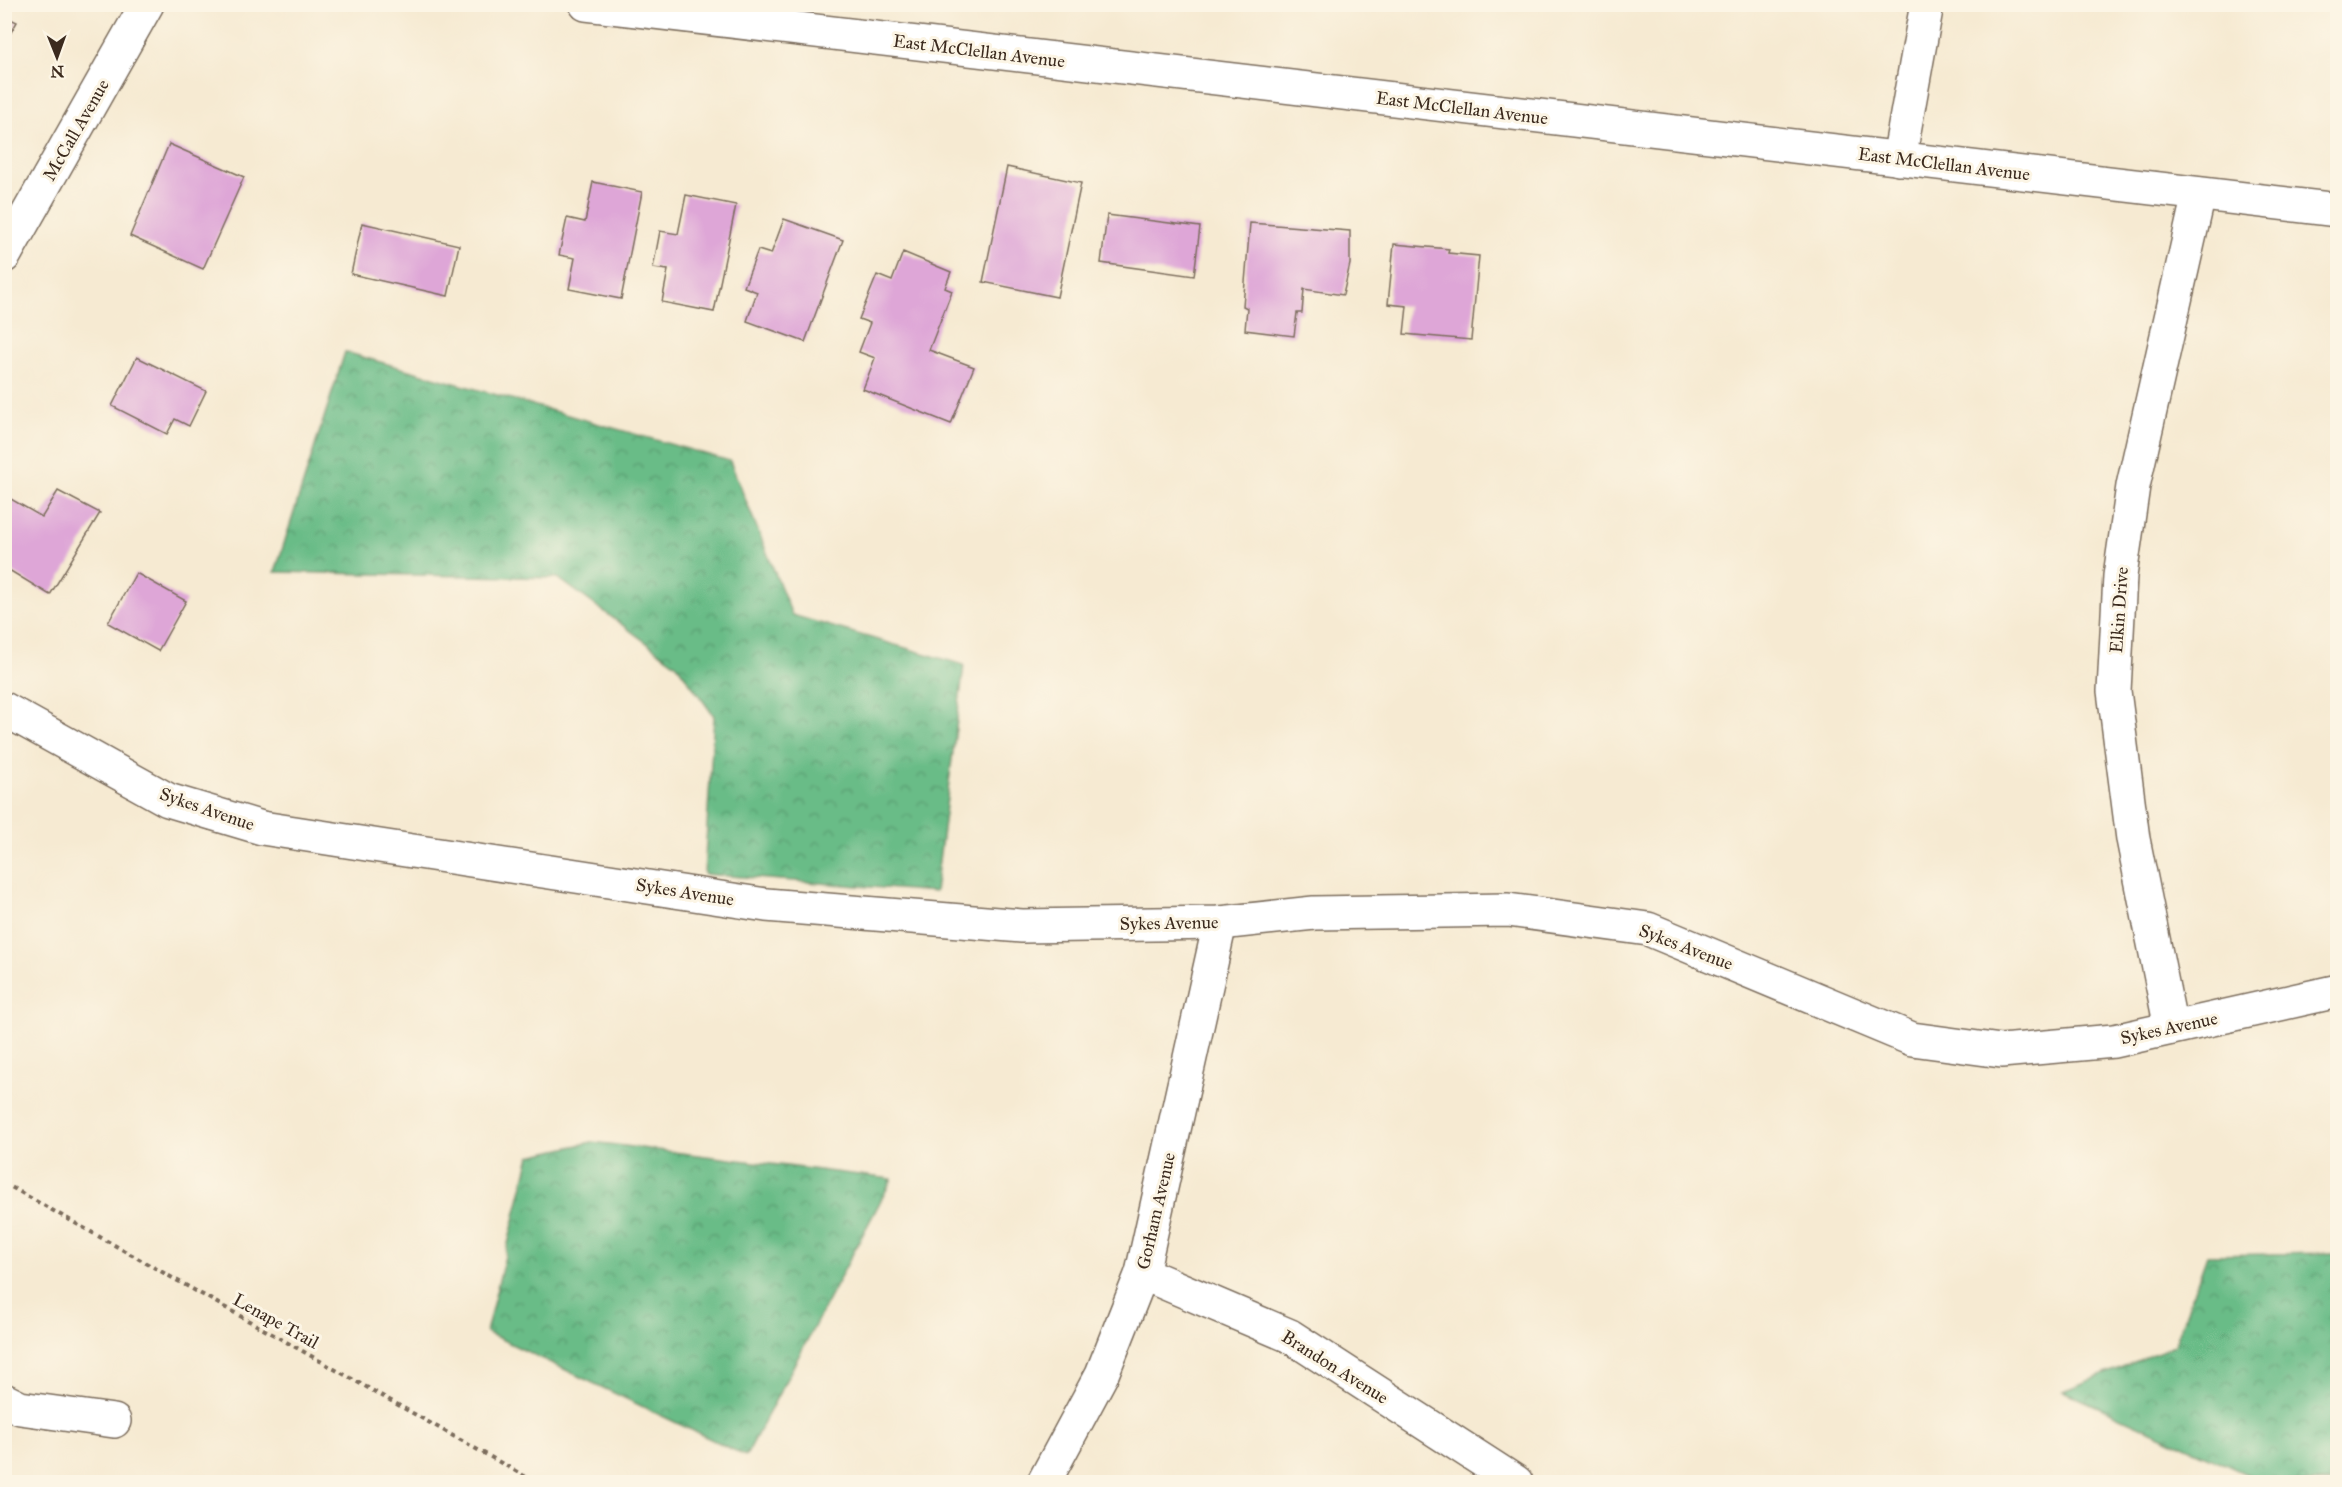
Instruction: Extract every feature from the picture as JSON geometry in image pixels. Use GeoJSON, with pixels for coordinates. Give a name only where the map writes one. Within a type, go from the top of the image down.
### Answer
{"type":"FeatureCollection","features":[{"type":"Feature","properties":{"kind":"street","name":"McCall Avenue"},"geometry":{"type":"LineString","coordinates":[[4,256],[147,4]]}},
{"type":"Feature","properties":{"kind":"street","name":"East McClellan Avenue"},"geometry":{"type":"LineString","coordinates":[[586,4],[732,13],[1899,159],[2337,210]]}},
{"type":"Feature","properties":{"kind":"street"},"geometry":{"type":"LineString","coordinates":[[1899,159],[1927,4]]}},
{"type":"Feature","properties":{"kind":"street","name":"Elkin Drive"},"geometry":{"type":"LineString","coordinates":[[2172,1028],[2133,839],[2114,691],[2120,576],[2133,486],[2199,194]]}},
{"type":"Feature","properties":{"kind":"street","name":"Sykes Avenue"},"geometry":{"type":"LineString","coordinates":[[4,709],[168,800],[262,828],[766,905],[1022,926],[1220,923],[1314,913],[1508,910],[1648,929],[1911,1039],[2001,1051],[2114,1041],[2337,991]]}},
{"type":"Feature","properties":{"kind":"street","name":"Gorham Avenue"},"geometry":{"type":"LineString","coordinates":[[1044,1482],[1102,1374],[1142,1273],[1220,923]]}},
{"type":"Feature","properties":{"kind":"street","name":"Brandon Avenue"},"geometry":{"type":"LineString","coordinates":[[1142,1273],[1290,1336],[1516,1482]]}},
{"type":"Feature","properties":{"kind":"street"},"geometry":{"type":"LineString","coordinates":[[4,1400],[20,1408],[114,1421]]}},
{"type":"Feature","properties":{"kind":"path","name":"Lenape Trail"},"geometry":{"type":"LineString","coordinates":[[4,1183],[535,1482]]}},
{"type":"Feature","properties":{"kind":"green space"},"geometry":{"type":"Polygon","coordinates":[[[345,352],[730,461],[792,615],[964,665],[935,892],[704,874],[714,716],[677,665],[558,578],[275,572],[345,352]]]}},
{"type":"Feature","properties":{"kind":"green space"},"geometry":{"type":"Polygon","coordinates":[[[592,1142],[892,1179],[746,1456],[486,1332],[530,1156],[592,1142]]]}},
{"type":"Feature","properties":{"kind":"green space"},"geometry":{"type":"Polygon","coordinates":[[[2337,1253],[2337,1482],[2264,1482],[2063,1391],[2174,1346],[2207,1255],[2337,1253]]]}},
{"type":"Feature","properties":{"kind":"building"},"geometry":{"type":"Polygon","coordinates":[[[4,16],[17,22],[4,44],[4,16]]]}},
{"type":"Feature","properties":{"kind":"building"},"geometry":{"type":"Polygon","coordinates":[[[169,144],[244,177],[203,269],[130,236],[169,144]]]}},
{"type":"Feature","properties":{"kind":"building"},"geometry":{"type":"Polygon","coordinates":[[[1007,167],[1081,183],[1057,297],[983,282],[1007,167]]]}},
{"type":"Feature","properties":{"kind":"building"},"geometry":{"type":"Polygon","coordinates":[[[593,182],[642,192],[621,299],[569,289],[575,258],[559,255],[567,218],[585,222],[593,182]]]}},
{"type":"Feature","properties":{"kind":"building"},"geometry":{"type":"Polygon","coordinates":[[[686,195],[736,205],[714,312],[662,302],[668,270],[653,268],[660,231],[678,234],[686,195]]]}},
{"type":"Feature","properties":{"kind":"building"},"geometry":{"type":"Polygon","coordinates":[[[1107,215],[1200,227],[1194,276],[1101,263],[1107,215]]]}},
{"type":"Feature","properties":{"kind":"building"},"geometry":{"type":"Polygon","coordinates":[[[784,219],[843,240],[805,342],[747,321],[757,292],[744,287],[758,250],[771,254],[784,219]]]}},
{"type":"Feature","properties":{"kind":"building"},"geometry":{"type":"Polygon","coordinates":[[[362,223],[459,245],[448,296],[351,274],[362,223]]]}},
{"type":"Feature","properties":{"kind":"building"},"geometry":{"type":"Polygon","coordinates":[[[1250,223],[1350,231],[1350,264],[1343,295],[1304,289],[1302,313],[1297,313],[1294,336],[1245,330],[1247,308],[1243,306],[1250,223]]]}},
{"type":"Feature","properties":{"kind":"building"},"geometry":{"type":"Polygon","coordinates":[[[1394,244],[1449,249],[1448,253],[1479,256],[1471,340],[1404,334],[1407,306],[1388,304],[1394,244]]]}},
{"type":"Feature","properties":{"kind":"building"},"geometry":{"type":"Polygon","coordinates":[[[903,252],[951,272],[945,288],[952,291],[929,350],[974,367],[951,424],[863,389],[875,358],[859,352],[870,323],[859,319],[877,275],[892,281],[903,252]]]}},
{"type":"Feature","properties":{"kind":"building"},"geometry":{"type":"Polygon","coordinates":[[[137,357],[206,391],[189,426],[175,419],[167,434],[112,406],[137,357]]]}},
{"type":"Feature","properties":{"kind":"building"},"geometry":{"type":"Polygon","coordinates":[[[58,491],[100,513],[50,595],[4,567],[4,495],[42,517],[58,491]]]}},
{"type":"Feature","properties":{"kind":"building"},"geometry":{"type":"Polygon","coordinates":[[[136,573],[186,601],[158,651],[108,623],[136,573]]]}}]}
